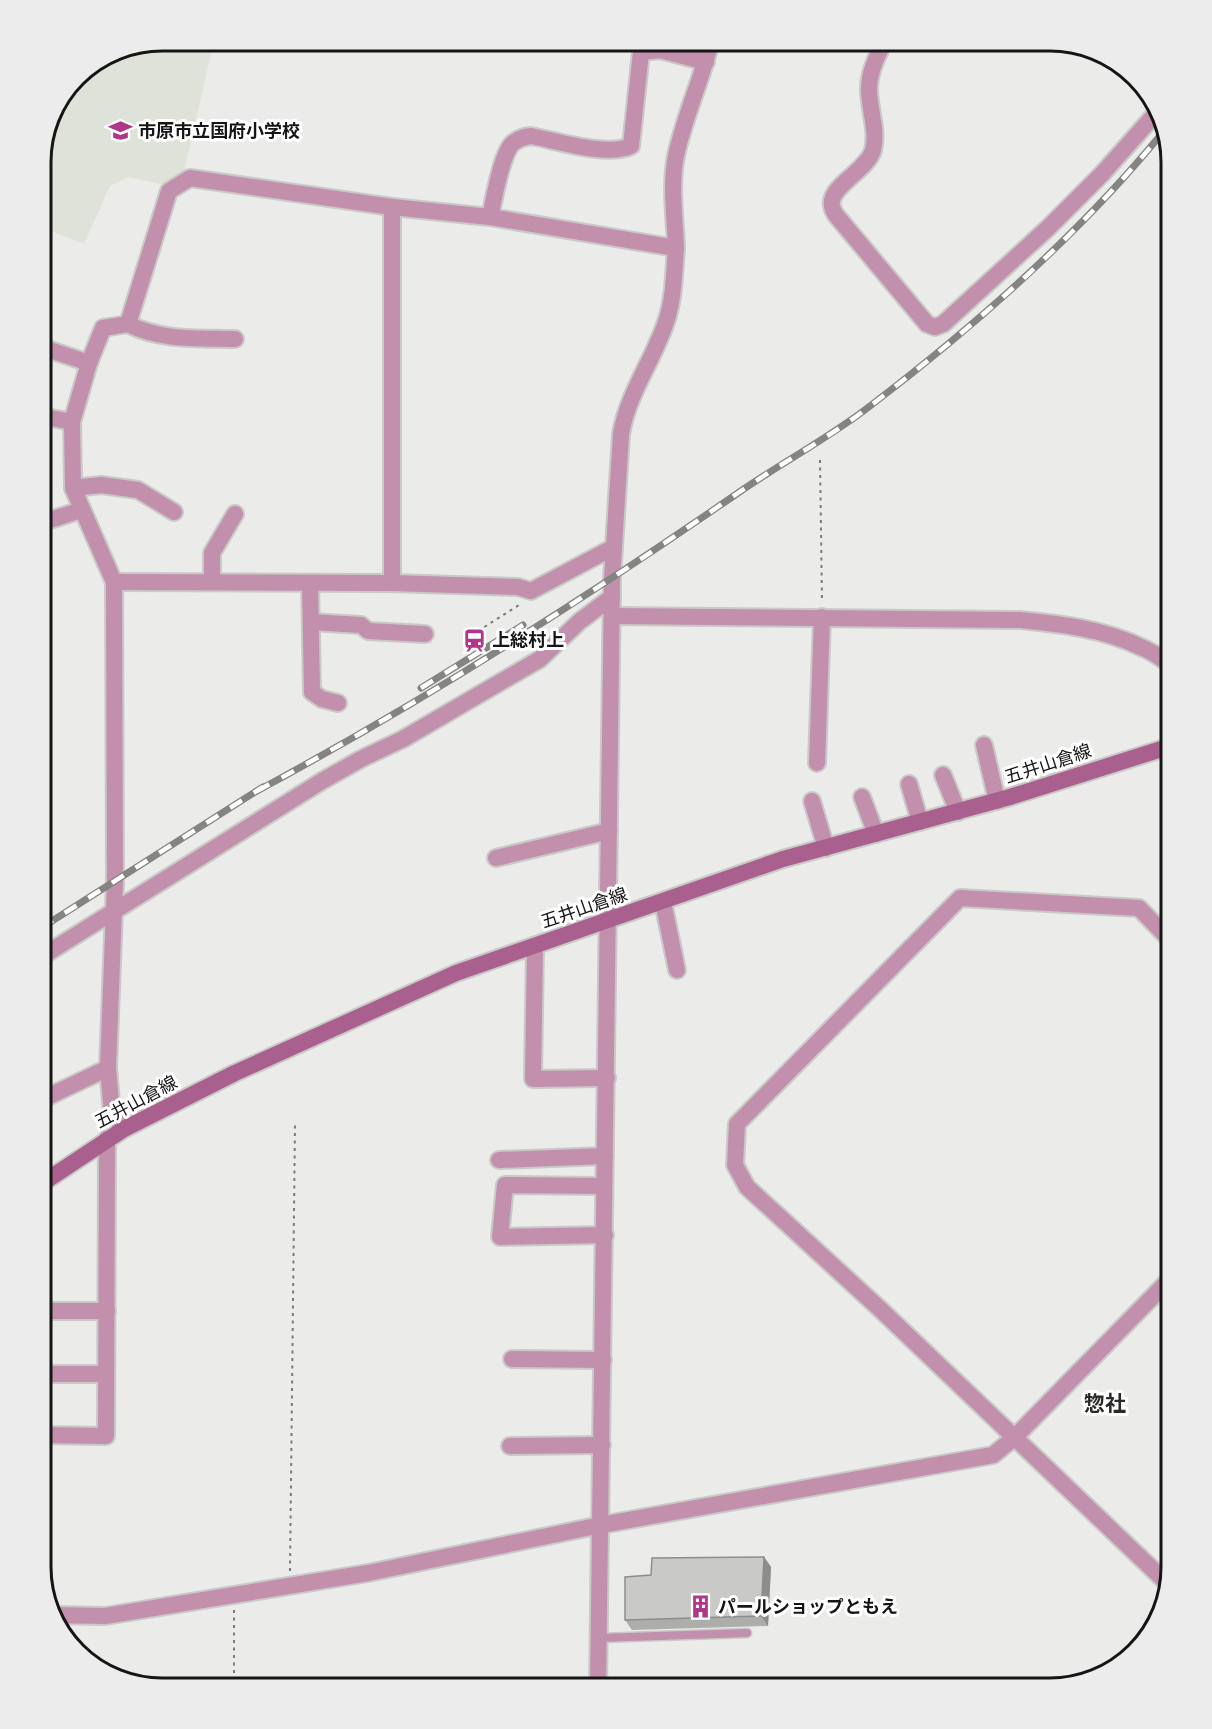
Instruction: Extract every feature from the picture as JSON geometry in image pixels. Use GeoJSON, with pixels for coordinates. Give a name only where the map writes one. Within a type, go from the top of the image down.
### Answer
{"type":"FeatureCollection","features":[{"type":"Feature","properties":{"kind":"main road","name":"五井山倉線"},"geometry":{"type":"LineString","coordinates":[[51,1177],[123,1129],[235,1073],[456,973],[783,859],[997,801],[1161,749]]}},
{"type":"Feature","properties":{"kind":"street"},"geometry":{"type":"LineString","coordinates":[[490,217],[502,164],[511,144],[521,138],[531,136],[601,149],[623,149],[631,146],[639,51]]}},
{"type":"Feature","properties":{"kind":"street"},"geometry":{"type":"LineString","coordinates":[[664,51],[706,62]]}},
{"type":"Feature","properties":{"kind":"street"},"geometry":{"type":"LineString","coordinates":[[598,1678],[612,597],[621,434],[631,396],[666,323],[671,305],[676,248],[676,159],[709,51]]}},
{"type":"Feature","properties":{"kind":"street"},"geometry":{"type":"LineString","coordinates":[[881,51],[869,78],[868,91],[874,141],[872,152],[834,194],[831,202],[834,214],[927,324],[935,327],[944,324],[1048,228],[1102,174],[1152,118]]}},
{"type":"Feature","properties":{"kind":"street"},"geometry":{"type":"LineString","coordinates":[[128,324],[169,190],[190,178],[392,207],[490,217],[676,248]]}},
{"type":"Feature","properties":{"kind":"street"},"geometry":{"type":"LineString","coordinates":[[392,207],[392,583]]}},
{"type":"Feature","properties":{"kind":"street"},"geometry":{"type":"LineString","coordinates":[[123,1129],[112,1114],[108,1068],[115,909],[114,582],[73,488],[72,422],[102,328],[128,324],[141,331],[169,337],[234,339]]}},
{"type":"Feature","properties":{"kind":"street"},"geometry":{"type":"LineString","coordinates":[[51,350],[89,363]]}},
{"type":"Feature","properties":{"kind":"street"},"geometry":{"type":"LineString","coordinates":[[51,418],[72,422]]}},
{"type":"Feature","properties":{"kind":"street"},"geometry":{"type":"LineString","coordinates":[[73,488],[101,485],[138,490],[174,512]]}},
{"type":"Feature","properties":{"kind":"street"},"geometry":{"type":"LineString","coordinates":[[51,520],[81,510]]}},
{"type":"Feature","properties":{"kind":"street"},"geometry":{"type":"LineString","coordinates":[[212,582],[212,553],[236,514]]}},
{"type":"Feature","properties":{"kind":"street"},"geometry":{"type":"LineString","coordinates":[[114,582],[392,583],[518,587],[531,591],[614,547]]}},
{"type":"Feature","properties":{"kind":"street"},"geometry":{"type":"LineString","coordinates":[[310,583],[312,692],[322,699],[338,704]]}},
{"type":"Feature","properties":{"kind":"street"},"geometry":{"type":"LineString","coordinates":[[51,950],[322,782],[361,759],[403,739],[540,659],[580,621],[612,597]]}},
{"type":"Feature","properties":{"kind":"street"},"geometry":{"type":"LineString","coordinates":[[613,616],[1020,620],[1092,630],[1143,647],[1161,658]]}},
{"type":"Feature","properties":{"kind":"street"},"geometry":{"type":"LineString","coordinates":[[816,763],[822,617]]}},
{"type":"Feature","properties":{"kind":"street"},"geometry":{"type":"LineString","coordinates":[[311,622],[361,625],[368,631],[425,634]]}},
{"type":"Feature","properties":{"kind":"street"},"geometry":{"type":"LineString","coordinates":[[984,745],[997,801]]}},
{"type":"Feature","properties":{"kind":"street"},"geometry":{"type":"LineString","coordinates":[[944,775],[958,812]]}},
{"type":"Feature","properties":{"kind":"street"},"geometry":{"type":"LineString","coordinates":[[909,784],[920,822]]}},
{"type":"Feature","properties":{"kind":"street"},"geometry":{"type":"LineString","coordinates":[[862,797],[876,834]]}},
{"type":"Feature","properties":{"kind":"street"},"geometry":{"type":"LineString","coordinates":[[812,801],[826,848]]}},
{"type":"Feature","properties":{"kind":"street"},"geometry":{"type":"LineString","coordinates":[[496,858],[609,831]]}},
{"type":"Feature","properties":{"kind":"street"},"geometry":{"type":"LineString","coordinates":[[1160,1577],[880,1309],[747,1187],[735,1166],[736,1124],[960,898],[1139,908],[1161,929]]}},
{"type":"Feature","properties":{"kind":"street"},"geometry":{"type":"LineString","coordinates":[[663,902],[677,970]]}},
{"type":"Feature","properties":{"kind":"street"},"geometry":{"type":"LineString","coordinates":[[535,946],[533,1079],[607,1078]]}},
{"type":"Feature","properties":{"kind":"street"},"geometry":{"type":"LineString","coordinates":[[51,1095],[108,1068]]}},
{"type":"Feature","properties":{"kind":"street"},"geometry":{"type":"LineString","coordinates":[[51,1435],[106,1436],[107,1139]]}},
{"type":"Feature","properties":{"kind":"street"},"geometry":{"type":"LineString","coordinates":[[499,1160],[605,1156]]}},
{"type":"Feature","properties":{"kind":"street"},"geometry":{"type":"LineString","coordinates":[[604,1186],[505,1185],[500,1237],[605,1235]]}},
{"type":"Feature","properties":{"kind":"street"},"geometry":{"type":"LineString","coordinates":[[62,1615],[105,1616],[368,1573],[601,1525],[993,1455],[1014,1438],[1161,1289]]}},
{"type":"Feature","properties":{"kind":"street"},"geometry":{"type":"LineString","coordinates":[[51,1311],[107,1311]]}},
{"type":"Feature","properties":{"kind":"street"},"geometry":{"type":"LineString","coordinates":[[512,1359],[603,1360]]}},
{"type":"Feature","properties":{"kind":"street"},"geometry":{"type":"LineString","coordinates":[[51,1374],[106,1374]]}},
{"type":"Feature","properties":{"kind":"street"},"geometry":{"type":"LineString","coordinates":[[510,1446],[602,1445]]}},
{"type":"Feature","properties":{"kind":"lane"},"geometry":{"type":"LineString","coordinates":[[599,1638],[747,1634]]}},
{"type":"Feature","properties":{"kind":"path"},"geometry":{"type":"LineString","coordinates":[[820,460],[822,617]]}},
{"type":"Feature","properties":{"kind":"path"},"geometry":{"type":"LineString","coordinates":[[478,631],[517,607],[531,591]]}},
{"type":"Feature","properties":{"kind":"path"},"geometry":{"type":"LineString","coordinates":[[290,1586],[295,1124]]}},
{"type":"Feature","properties":{"kind":"path"},"geometry":{"type":"LineString","coordinates":[[234,1595],[234,1678]]}},
{"type":"Feature","properties":{"kind":"shaded area","name":"市原市立国府小学校"},"geometry":{"type":"Polygon","coordinates":[[[212,51],[184,172],[165,185],[128,177],[110,186],[84,244],[51,231],[53,140],[59,120],[70,100],[89,79],[120,59],[148,52],[212,51]]]}},
{"type":"Feature","properties":{"kind":"building","name":"パールショップともえ"},"geometry":{"type":"Polygon","coordinates":[[[764,1557],[761,1616],[625,1620],[625,1577],[651,1575],[652,1558],[764,1557]]]}},
{"type":"Feature","properties":{"kind":"railway"},"geometry":{"type":"LineString","coordinates":[[257,791],[381,722],[502,648],[854,418],[949,344],[1025,277],[1097,207],[1158,138]]}},
{"type":"Feature","properties":{"kind":"railway"},"geometry":{"type":"LineString","coordinates":[[421,688],[523,625]]}},
{"type":"Feature","properties":{"kind":"railway"},"geometry":{"type":"LineString","coordinates":[[51,922],[263,787]]}},
{"type":"Feature","properties":{"kind":"place","name":"市原市立国府小学校"},"geometry":{"type":"Point","coordinates":[120,131]}},
{"type":"Feature","properties":{"kind":"place","name":"上総村上"},"geometry":{"type":"Point","coordinates":[474,640]}},
{"type":"Feature","properties":{"kind":"place","name":"パールショップともえ"},"geometry":{"type":"Point","coordinates":[700,1607]}},
{"type":"Feature","properties":{"kind":"district","name":"惣社"},"geometry":{"type":"Point","coordinates":[1105,1404]}}]}
